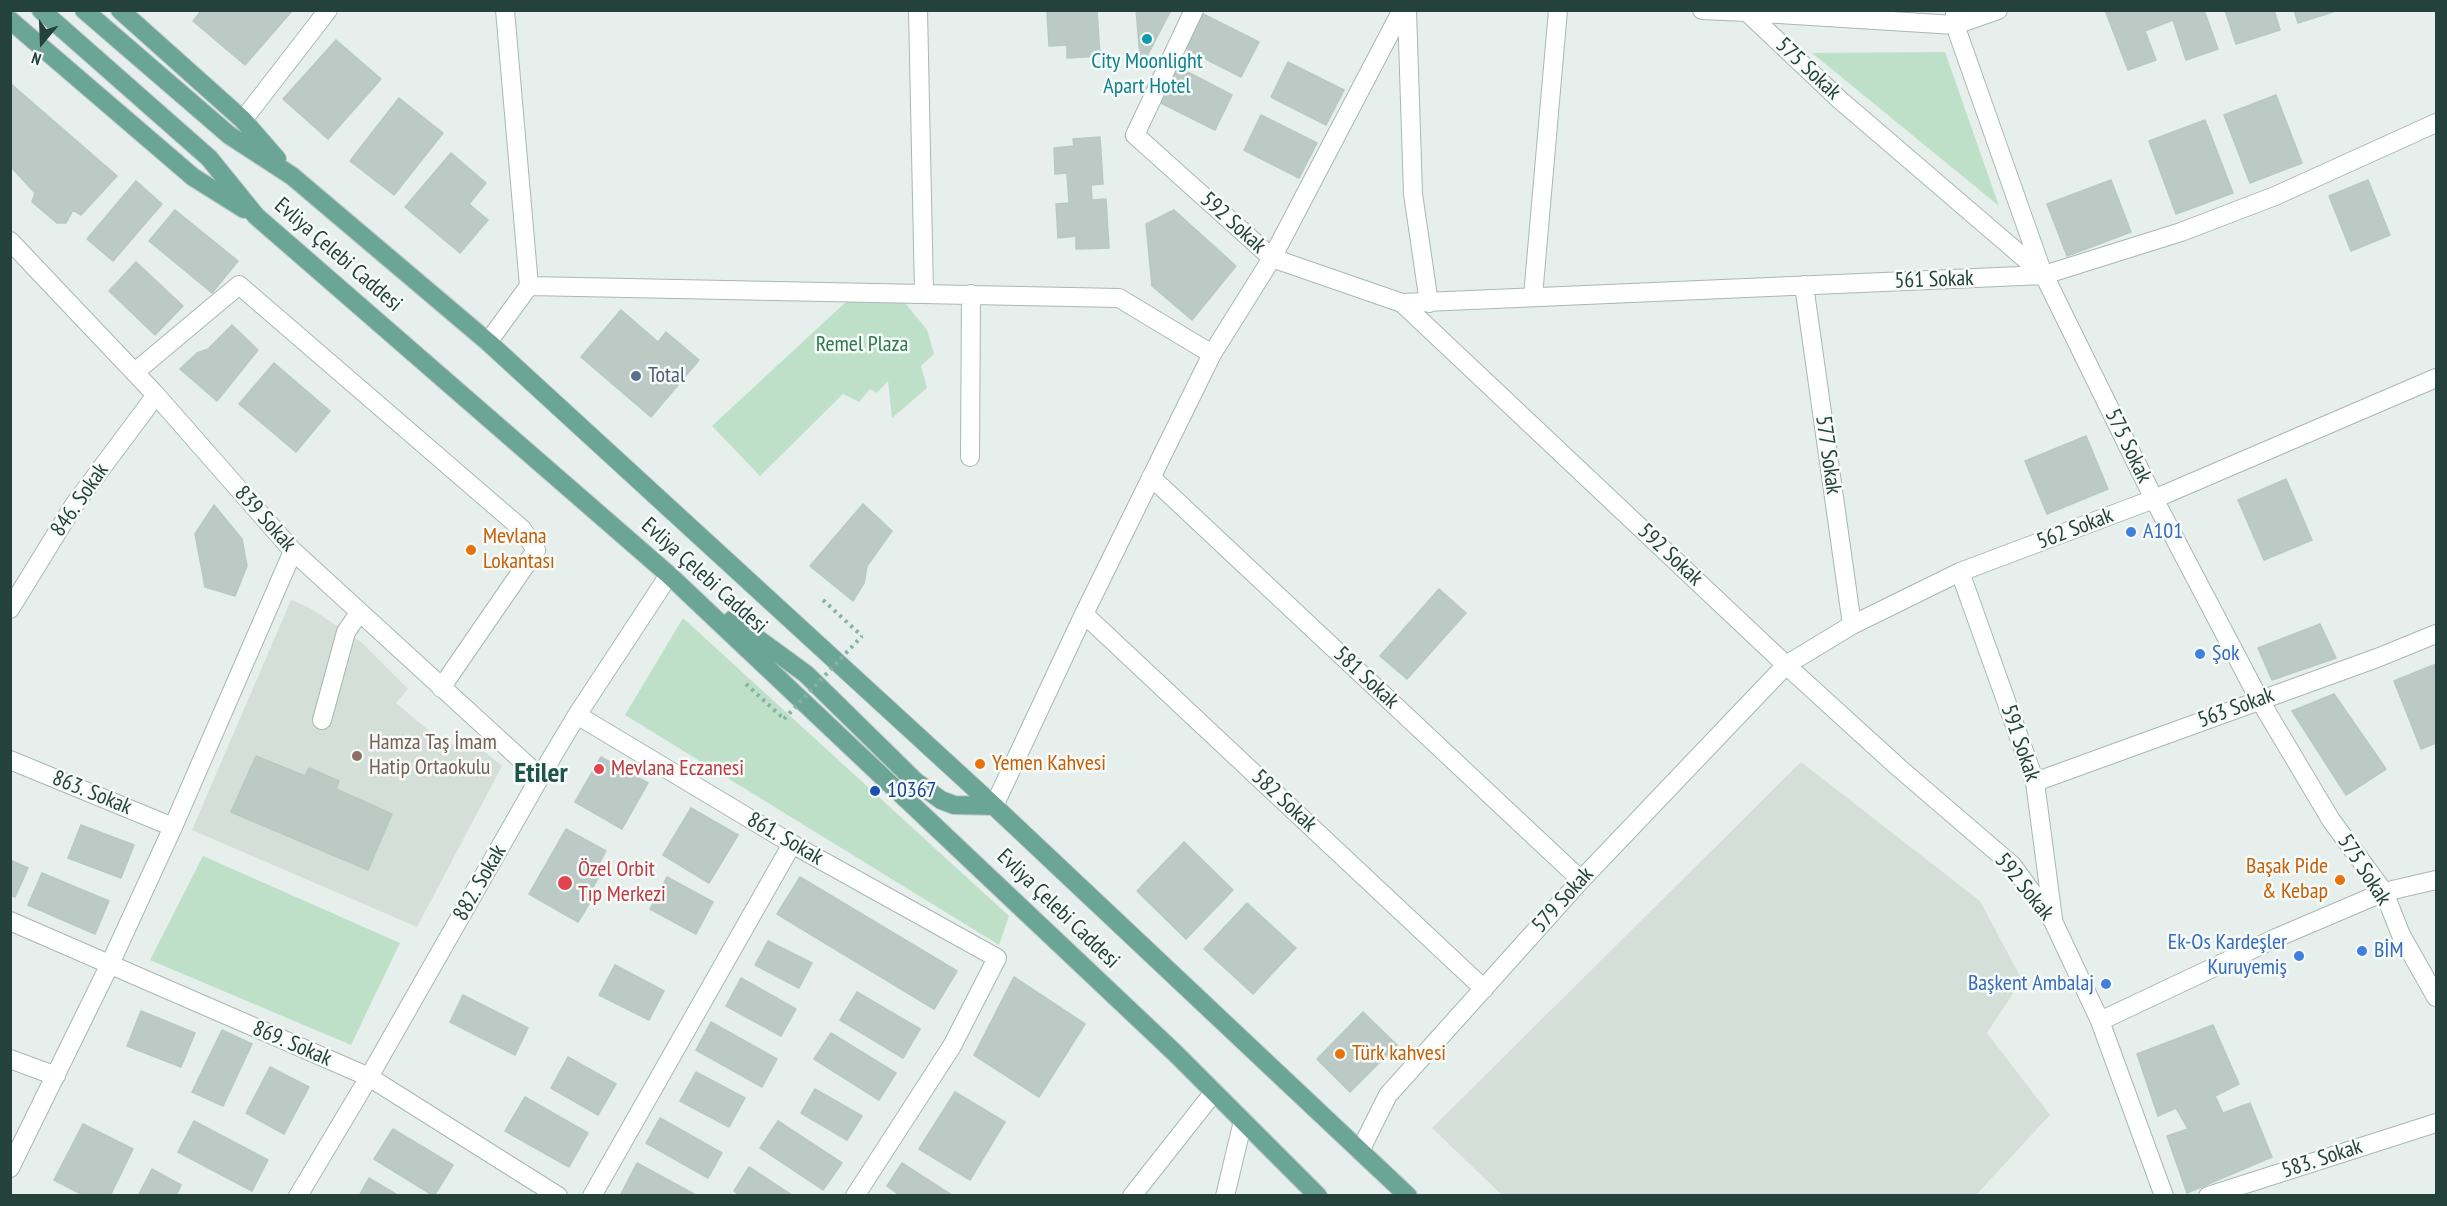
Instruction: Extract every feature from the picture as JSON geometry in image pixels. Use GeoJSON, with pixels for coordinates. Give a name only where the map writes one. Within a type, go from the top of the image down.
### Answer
{"type":"FeatureCollection","features":[{"type":"Feature","properties":{"kind":"main road","name":"Evliya Çelebi Caddesi"},"geometry":{"type":"LineString","coordinates":[[41,10],[209,158],[256,216],[669,575],[1175,1053],[1318,1196]]}},
{"type":"Feature","properties":{"kind":"main road","name":"Evliya Çelebi Caddesi"},"geometry":{"type":"LineString","coordinates":[[84,10],[229,135],[292,176],[488,342],[994,806],[1405,1194]]}},
{"type":"Feature","properties":{"kind":"main road"},"geometry":{"type":"LineString","coordinates":[[120,10],[243,120],[292,176]]}},
{"type":"Feature","properties":{"kind":"main road"},"geometry":{"type":"LineString","coordinates":[[10,20],[193,177],[256,216]]}},
{"type":"Feature","properties":{"kind":"main road"},"geometry":{"type":"LineString","coordinates":[[669,575],[806,674],[915,781],[941,800],[954,805],[994,806]]}},
{"type":"Feature","properties":{"kind":"street"},"geometry":{"type":"LineString","coordinates":[[243,120],[328,10]]}},
{"type":"Feature","properties":{"kind":"street"},"geometry":{"type":"LineString","coordinates":[[488,342],[529,286],[505,10]]}},
{"type":"Feature","properties":{"kind":"street"},"geometry":{"type":"LineString","coordinates":[[918,10],[924,293]]}},
{"type":"Feature","properties":{"kind":"street","name":"592 Sokak"},"geometry":{"type":"LineString","coordinates":[[1194,10],[1136,135],[1272,258],[1402,303],[1786,664],[1898,767],[2012,865],[2053,921],[2100,1021],[2163,1196]]}},
{"type":"Feature","properties":{"kind":"street"},"geometry":{"type":"LineString","coordinates":[[994,806],[1083,614],[1212,354],[1272,258],[1402,10]]}},
{"type":"Feature","properties":{"kind":"street"},"geometry":{"type":"LineString","coordinates":[[1407,10],[1413,194],[1429,303]]}},
{"type":"Feature","properties":{"kind":"street"},"geometry":{"type":"LineString","coordinates":[[1533,296],[1558,10]]}},
{"type":"Feature","properties":{"kind":"street"},"geometry":{"type":"LineString","coordinates":[[1702,10],[1955,18],[1998,10]]}},
{"type":"Feature","properties":{"kind":"street","name":"575 Sokak"},"geometry":{"type":"LineString","coordinates":[[1747,12],[1840,100],[2044,275],[2154,499],[2259,699],[2331,820],[2384,892],[2401,935],[2436,997]]}},
{"type":"Feature","properties":{"kind":"street"},"geometry":{"type":"LineString","coordinates":[[1955,18],[2044,275]]}},
{"type":"Feature","properties":{"kind":"street","name":"561 Sokak"},"geometry":{"type":"LineString","coordinates":[[1402,303],[2044,275],[2181,232],[2275,196],[2436,123]]}},
{"type":"Feature","properties":{"kind":"street","name":"839 Sokak"},"geometry":{"type":"LineString","coordinates":[[10,240],[156,394],[293,551],[540,777]]}},
{"type":"Feature","properties":{"kind":"street"},"geometry":{"type":"LineString","coordinates":[[135,372],[239,285],[522,529],[536,550],[441,688]]}},
{"type":"Feature","properties":{"kind":"street","name":"577 Sokak"},"geometry":{"type":"LineString","coordinates":[[1804,285],[1852,625]]}},
{"type":"Feature","properties":{"kind":"street"},"geometry":{"type":"LineString","coordinates":[[529,286],[1119,298],[1212,354]]}},
{"type":"Feature","properties":{"kind":"street"},"geometry":{"type":"LineString","coordinates":[[970,457],[971,294]]}},
{"type":"Feature","properties":{"kind":"street","name":"562 Sokak"},"geometry":{"type":"LineString","coordinates":[[1786,664],[1852,625],[1960,572],[2154,499],[2436,378]]}},
{"type":"Feature","properties":{"kind":"street","name":"846. Sokak"},"geometry":{"type":"LineString","coordinates":[[10,609],[74,505],[156,394]]}},
{"type":"Feature","properties":{"kind":"street","name":"581 Sokak"},"geometry":{"type":"LineString","coordinates":[[1151,477],[1581,880]]}},
{"type":"Feature","properties":{"kind":"street"},"geometry":{"type":"LineString","coordinates":[[10,1168],[57,1077],[173,827],[293,551]]}},
{"type":"Feature","properties":{"kind":"street","name":"591 Sokak"},"geometry":{"type":"LineString","coordinates":[[1960,572],[2035,782],[2053,921]]}},
{"type":"Feature","properties":{"kind":"street","name":"882. Sokak"},"geometry":{"type":"LineString","coordinates":[[298,1196],[577,715],[669,575]]}},
{"type":"Feature","properties":{"kind":"street"},"geometry":{"type":"LineString","coordinates":[[322,720],[346,632],[359,613]]}},
{"type":"Feature","properties":{"kind":"street","name":"582 Sokak"},"geometry":{"type":"LineString","coordinates":[[1083,614],[1484,988]]}},
{"type":"Feature","properties":{"kind":"street","name":"563 Sokak"},"geometry":{"type":"LineString","coordinates":[[2035,782],[2377,658],[2436,634]]}},
{"type":"Feature","properties":{"kind":"street","name":"579 Sokak"},"geometry":{"type":"LineString","coordinates":[[1360,1151],[1388,1095],[1581,880],[1786,664]]}},
{"type":"Feature","properties":{"kind":"street","name":"861. Sokak"},"geometry":{"type":"LineString","coordinates":[[577,715],[792,844],[997,958],[952,1046],[855,1196]]}},
{"type":"Feature","properties":{"kind":"street","name":"863. Sokak"},"geometry":{"type":"LineString","coordinates":[[10,760],[173,827]]}},
{"type":"Feature","properties":{"kind":"street"},"geometry":{"type":"LineString","coordinates":[[592,1196],[792,844]]}},
{"type":"Feature","properties":{"kind":"street"},"geometry":{"type":"LineString","coordinates":[[2100,1021],[2276,938],[2384,892],[2436,880]]}},
{"type":"Feature","properties":{"kind":"street","name":"869. Sokak"},"geometry":{"type":"LineString","coordinates":[[10,921],[369,1077],[558,1196]]}},
{"type":"Feature","properties":{"kind":"street"},"geometry":{"type":"LineString","coordinates":[[10,1059],[57,1077]]}},
{"type":"Feature","properties":{"kind":"street"},"geometry":{"type":"LineString","coordinates":[[1131,1196],[1214,1092]]}},
{"type":"Feature","properties":{"kind":"street"},"geometry":{"type":"LineString","coordinates":[[1225,1196],[1243,1121]]}},
{"type":"Feature","properties":{"kind":"street","name":"583. Sokak"},"geometry":{"type":"LineString","coordinates":[[2208,1196],[2436,1123]]}},
{"type":"Feature","properties":{"kind":"path"},"geometry":{"type":"LineString","coordinates":[[746,684],[784,719],[862,636],[824,600]]}},
{"type":"Feature","properties":{"kind":"shaded area","name":"Hamza Taş İmam Hatip Ortaokulu"},"geometry":{"type":"Polygon","coordinates":[[[291,600],[310,608],[361,642],[408,689],[396,703],[439,739],[461,747],[470,740],[502,766],[417,927],[192,830],[291,600]]]}},
{"type":"Feature","properties":{"kind":"shaded area"},"geometry":{"type":"Polygon","coordinates":[[[1801,762],[1980,901],[2022,980],[1987,1033],[2050,1115],[1976,1195],[1502,1195],[1432,1128],[1801,762]]]}},
{"type":"Feature","properties":{"kind":"green space"},"geometry":{"type":"Polygon","coordinates":[[[1945,52],[1999,206],[1812,53],[1945,52]]]}},
{"type":"Feature","properties":{"kind":"green space","name":"Remel Plaza"},"geometry":{"type":"Polygon","coordinates":[[[848,300],[905,303],[927,330],[934,354],[921,366],[927,388],[892,418],[888,381],[877,393],[870,389],[859,402],[843,394],[760,476],[712,426],[848,300]]]}},
{"type":"Feature","properties":{"kind":"green space"},"geometry":{"type":"Polygon","coordinates":[[[683,618],[1009,916],[999,945],[625,715],[683,618]]]}},
{"type":"Feature","properties":{"kind":"green space"},"geometry":{"type":"Polygon","coordinates":[[[203,856],[400,943],[351,1045],[150,960],[203,856]]]}},
{"type":"Feature","properties":{"kind":"building"},"geometry":{"type":"Polygon","coordinates":[[[202,10],[292,11],[245,65],[193,21],[202,10]]]}},
{"type":"Feature","properties":{"kind":"building"},"geometry":{"type":"Polygon","coordinates":[[[1097,10],[1100,56],[1067,58],[1067,45],[1049,46],[1047,12],[1097,10]]]}},
{"type":"Feature","properties":{"kind":"building","name":"City Moonlight Apart Hotel"},"geometry":{"type":"Polygon","coordinates":[[[1136,10],[1171,10],[1141,68],[1136,10]]]}},
{"type":"Feature","properties":{"kind":"building"},"geometry":{"type":"Polygon","coordinates":[[[2105,10],[2204,10],[2218,49],[2186,60],[2173,20],[2145,31],[2156,60],[2128,70],[2105,10]]]}},
{"type":"Feature","properties":{"kind":"building"},"geometry":{"type":"Polygon","coordinates":[[[2225,10],[2274,10],[2280,30],[2236,44],[2225,10]]]}},
{"type":"Feature","properties":{"kind":"building"},"geometry":{"type":"Polygon","coordinates":[[[2294,10],[2339,10],[2298,23],[2294,10]]]}},
{"type":"Feature","properties":{"kind":"building"},"geometry":{"type":"Polygon","coordinates":[[[1203,14],[1259,42],[1241,77],[1186,49],[1203,14]]]}},
{"type":"Feature","properties":{"kind":"building"},"geometry":{"type":"Polygon","coordinates":[[[336,40],[381,79],[328,139],[283,99],[336,40]]]}},
{"type":"Feature","properties":{"kind":"building"},"geometry":{"type":"Polygon","coordinates":[[[1288,62],[1344,90],[1326,125],[1271,97],[1288,62]]]}},
{"type":"Feature","properties":{"kind":"building"},"geometry":{"type":"Polygon","coordinates":[[[1176,66],[1232,95],[1215,130],[1159,102],[1176,66]]]}},
{"type":"Feature","properties":{"kind":"building"},"geometry":{"type":"Polygon","coordinates":[[[10,83],[117,176],[81,215],[73,210],[66,223],[57,223],[32,202],[35,193],[10,166],[10,83]]]}},
{"type":"Feature","properties":{"kind":"building"},"geometry":{"type":"Polygon","coordinates":[[[2276,95],[2302,163],[2250,183],[2224,115],[2276,95]]]}},
{"type":"Feature","properties":{"kind":"building"},"geometry":{"type":"Polygon","coordinates":[[[399,98],[443,133],[394,195],[350,161],[399,98]]]}},
{"type":"Feature","properties":{"kind":"building"},"geometry":{"type":"Polygon","coordinates":[[[1261,115],[1317,143],[1299,178],[1244,150],[1261,115]]]}},
{"type":"Feature","properties":{"kind":"building"},"geometry":{"type":"Polygon","coordinates":[[[2205,120],[2233,193],[2176,214],[2149,141],[2205,120]]]}},
{"type":"Feature","properties":{"kind":"building"},"geometry":{"type":"Polygon","coordinates":[[[1100,137],[1103,184],[1091,185],[1092,200],[1106,199],[1109,248],[1076,249],[1076,236],[1058,238],[1056,204],[1069,203],[1067,173],[1055,174],[1054,148],[1074,146],[1073,139],[1100,137]]]}},
{"type":"Feature","properties":{"kind":"building"},"geometry":{"type":"Polygon","coordinates":[[[451,153],[486,183],[469,204],[488,220],[460,253],[405,207],[451,153]]]}},
{"type":"Feature","properties":{"kind":"building"},"geometry":{"type":"Polygon","coordinates":[[[2111,180],[2131,232],[2067,256],[2047,204],[2111,180]]]}},
{"type":"Feature","properties":{"kind":"building"},"geometry":{"type":"Polygon","coordinates":[[[2368,180],[2390,235],[2351,251],[2329,196],[2368,180]]]}},
{"type":"Feature","properties":{"kind":"building"},"geometry":{"type":"Polygon","coordinates":[[[136,181],[162,204],[113,261],[87,239],[136,181]]]}},
{"type":"Feature","properties":{"kind":"building"},"geometry":{"type":"Polygon","coordinates":[[[175,210],[238,261],[212,293],[149,241],[175,210]]]}},
{"type":"Feature","properties":{"kind":"building"},"geometry":{"type":"Polygon","coordinates":[[[1174,210],[1236,266],[1192,320],[1152,286],[1146,224],[1174,210]]]}},
{"type":"Feature","properties":{"kind":"building"},"geometry":{"type":"Polygon","coordinates":[[[136,262],[183,306],[155,335],[109,291],[136,262]]]}},
{"type":"Feature","properties":{"kind":"building"},"geometry":{"type":"Polygon","coordinates":[[[621,310],[658,342],[666,332],[699,360],[651,417],[581,357],[621,310]]]}},
{"type":"Feature","properties":{"kind":"building"},"geometry":{"type":"Polygon","coordinates":[[[232,325],[258,350],[217,401],[180,369],[197,353],[208,349],[232,325]]]}},
{"type":"Feature","properties":{"kind":"building"},"geometry":{"type":"Polygon","coordinates":[[[274,363],[330,411],[296,452],[239,404],[274,363]]]}},
{"type":"Feature","properties":{"kind":"building"},"geometry":{"type":"Polygon","coordinates":[[[2086,436],[2108,489],[2047,514],[2025,461],[2086,436]]]}},
{"type":"Feature","properties":{"kind":"building"},"geometry":{"type":"Polygon","coordinates":[[[2286,479],[2312,540],[2264,560],[2238,500],[2286,479]]]}},
{"type":"Feature","properties":{"kind":"building"},"geometry":{"type":"Polygon","coordinates":[[[863,504],[892,531],[867,566],[864,583],[853,601],[810,566],[863,504]]]}},
{"type":"Feature","properties":{"kind":"building"},"geometry":{"type":"Polygon","coordinates":[[[214,505],[242,539],[247,566],[235,596],[205,587],[195,534],[214,505]]]}},
{"type":"Feature","properties":{"kind":"building"},"geometry":{"type":"Polygon","coordinates":[[[1439,589],[1466,613],[1407,679],[1380,656],[1439,589]]]}},
{"type":"Feature","properties":{"kind":"building"},"geometry":{"type":"Polygon","coordinates":[[[2320,624],[2336,658],[2272,680],[2258,648],[2320,624]]]}},
{"type":"Feature","properties":{"kind":"building"},"geometry":{"type":"Polygon","coordinates":[[[2436,664],[2436,743],[2421,749],[2394,681],[2436,664]]]}},
{"type":"Feature","properties":{"kind":"building"},"geometry":{"type":"Polygon","coordinates":[[[2334,694],[2386,769],[2346,795],[2292,711],[2334,694]]]}},
{"type":"Feature","properties":{"kind":"building"},"geometry":{"type":"Polygon","coordinates":[[[256,756],[305,776],[309,768],[339,781],[336,789],[392,814],[368,870],[231,812],[256,756]]]}},
{"type":"Feature","properties":{"kind":"building"},"geometry":{"type":"Polygon","coordinates":[[[601,757],[648,783],[622,829],[575,802],[601,757]]]}},
{"type":"Feature","properties":{"kind":"building"},"geometry":{"type":"Polygon","coordinates":[[[691,808],[738,835],[709,883],[663,855],[691,808]]]}},
{"type":"Feature","properties":{"kind":"building"},"geometry":{"type":"Polygon","coordinates":[[[81,825],[134,845],[121,878],[68,858],[81,825]]]}},
{"type":"Feature","properties":{"kind":"building","name":"Özel Orbit Tıp Merkezi"},"geometry":{"type":"Polygon","coordinates":[[[566,829],[606,851],[596,869],[602,872],[587,897],[592,899],[578,922],[529,894],[566,829]]]}},
{"type":"Feature","properties":{"kind":"building"},"geometry":{"type":"Polygon","coordinates":[[[1184,842],[1233,890],[1186,939],[1137,891],[1184,842]]]}},
{"type":"Feature","properties":{"kind":"building"},"geometry":{"type":"Polygon","coordinates":[[[10,860],[28,868],[15,897],[10,895],[10,860]]]}},
{"type":"Feature","properties":{"kind":"building"},"geometry":{"type":"Polygon","coordinates":[[[42,873],[109,901],[95,934],[28,905],[42,873]]]}},
{"type":"Feature","properties":{"kind":"building"},"geometry":{"type":"Polygon","coordinates":[[[667,877],[713,902],[696,934],[650,909],[667,877]]]}},
{"type":"Feature","properties":{"kind":"building"},"geometry":{"type":"Polygon","coordinates":[[[800,877],[957,971],[934,1009],[777,914],[800,877]]]}},
{"type":"Feature","properties":{"kind":"building"},"geometry":{"type":"Polygon","coordinates":[[[1247,903],[1296,948],[1253,994],[1204,949],[1247,903]]]}},
{"type":"Feature","properties":{"kind":"building"},"geometry":{"type":"Polygon","coordinates":[[[768,941],[812,963],[799,988],[755,965],[768,941]]]}},
{"type":"Feature","properties":{"kind":"building"},"geometry":{"type":"Polygon","coordinates":[[[615,965],[664,991],[649,1020],[599,995],[615,965]]]}},
{"type":"Feature","properties":{"kind":"building"},"geometry":{"type":"Polygon","coordinates":[[[1014,977],[1085,1024],[1039,1097],[974,1055],[1014,977]]]}},
{"type":"Feature","properties":{"kind":"building"},"geometry":{"type":"Polygon","coordinates":[[[741,978],[796,1009],[781,1036],[726,1006],[741,978]]]}},
{"type":"Feature","properties":{"kind":"building"},"geometry":{"type":"Polygon","coordinates":[[[857,992],[920,1029],[903,1058],[840,1020],[857,992]]]}},
{"type":"Feature","properties":{"kind":"building"},"geometry":{"type":"Polygon","coordinates":[[[463,995],[528,1028],[515,1055],[450,1022],[463,995]]]}},
{"type":"Feature","properties":{"kind":"building"},"geometry":{"type":"Polygon","coordinates":[[[141,1011],[195,1033],[181,1067],[127,1046],[141,1011]]]}},
{"type":"Feature","properties":{"kind":"building"},"geometry":{"type":"Polygon","coordinates":[[[1363,1012],[1397,1045],[1350,1092],[1317,1059],[1363,1012]]]}},
{"type":"Feature","properties":{"kind":"building"},"geometry":{"type":"Polygon","coordinates":[[[711,1022],[777,1059],[762,1087],[696,1050],[711,1022]]]}},
{"type":"Feature","properties":{"kind":"building"},"geometry":{"type":"Polygon","coordinates":[[[2213,1025],[2239,1084],[2215,1096],[2223,1113],[2250,1103],[2272,1157],[2187,1193],[2167,1136],[2188,1129],[2176,1108],[2158,1116],[2137,1054],[2213,1025]]]}},
{"type":"Feature","properties":{"kind":"building"},"geometry":{"type":"Polygon","coordinates":[[[222,1030],[252,1044],[223,1106],[192,1092],[222,1030]]]}},
{"type":"Feature","properties":{"kind":"building"},"geometry":{"type":"Polygon","coordinates":[[[831,1033],[896,1073],[879,1100],[814,1059],[831,1033]]]}},
{"type":"Feature","properties":{"kind":"building"},"geometry":{"type":"Polygon","coordinates":[[[568,1057],[616,1084],[598,1115],[551,1088],[568,1057]]]}},
{"type":"Feature","properties":{"kind":"building"},"geometry":{"type":"Polygon","coordinates":[[[270,1067],[309,1087],[284,1134],[246,1113],[270,1067]]]}},
{"type":"Feature","properties":{"kind":"building"},"geometry":{"type":"Polygon","coordinates":[[[696,1072],[745,1098],[729,1127],[680,1101],[696,1072]]]}},
{"type":"Feature","properties":{"kind":"building"},"geometry":{"type":"Polygon","coordinates":[[[815,1089],[862,1116],[847,1140],[801,1113],[815,1089]]]}},
{"type":"Feature","properties":{"kind":"building"},"geometry":{"type":"Polygon","coordinates":[[[955,1092],[1005,1122],[970,1180],[919,1149],[955,1092]]]}},
{"type":"Feature","properties":{"kind":"building"},"geometry":{"type":"Polygon","coordinates":[[[525,1097],[588,1133],[569,1167],[505,1131],[525,1097]]]}},
{"type":"Feature","properties":{"kind":"building"},"geometry":{"type":"Polygon","coordinates":[[[660,1118],[722,1153],[708,1178],[646,1143],[660,1118]]]}},
{"type":"Feature","properties":{"kind":"building"},"geometry":{"type":"Polygon","coordinates":[[[194,1121],[268,1160],[252,1191],[178,1152],[194,1121]]]}},
{"type":"Feature","properties":{"kind":"building"},"geometry":{"type":"Polygon","coordinates":[[[778,1121],[842,1163],[823,1190],[760,1148],[778,1121]]]}},
{"type":"Feature","properties":{"kind":"building"},"geometry":{"type":"Polygon","coordinates":[[[83,1124],[133,1149],[110,1196],[85,1196],[54,1180],[83,1124]]]}},
{"type":"Feature","properties":{"kind":"building"},"geometry":{"type":"Polygon","coordinates":[[[393,1129],[453,1165],[434,1196],[374,1159],[393,1129]]]}},
{"type":"Feature","properties":{"kind":"building"},"geometry":{"type":"Polygon","coordinates":[[[637,1163],[694,1194],[694,1196],[620,1196],[637,1163]]]}},
{"type":"Feature","properties":{"kind":"building"},"geometry":{"type":"Polygon","coordinates":[[[902,1163],[953,1196],[901,1196],[887,1186],[902,1163]]]}},
{"type":"Feature","properties":{"kind":"building"},"geometry":{"type":"Polygon","coordinates":[[[749,1167],[793,1196],[741,1196],[734,1191],[749,1167]]]}},
{"type":"Feature","properties":{"kind":"building"},"geometry":{"type":"Polygon","coordinates":[[[152,1169],[181,1185],[176,1196],[138,1196],[152,1169]]]}},
{"type":"Feature","properties":{"kind":"building"},"geometry":{"type":"Polygon","coordinates":[[[369,1178],[399,1196],[359,1196],[369,1178]]]}},
{"type":"Feature","properties":{"kind":"place","name":"City Moonlight Apart Hotel"},"geometry":{"type":"Point","coordinates":[1147,39]}},
{"type":"Feature","properties":{"kind":"place","name":"Total"},"geometry":{"type":"Point","coordinates":[636,376]}},
{"type":"Feature","properties":{"kind":"place","name":"A101"},"geometry":{"type":"Point","coordinates":[2131,532]}},
{"type":"Feature","properties":{"kind":"place","name":"Mevlana Lokantası"},"geometry":{"type":"Point","coordinates":[471,550]}},
{"type":"Feature","properties":{"kind":"place","name":"Şok"},"geometry":{"type":"Point","coordinates":[2200,654]}},
{"type":"Feature","properties":{"kind":"place","name":"Hamza Taş İmam Hatip Ortaokulu"},"geometry":{"type":"Point","coordinates":[357,756]}},
{"type":"Feature","properties":{"kind":"place","name":"Yemen Kahvesi"},"geometry":{"type":"Point","coordinates":[980,764]}},
{"type":"Feature","properties":{"kind":"place","name":"Mevlana Eczanesi"},"geometry":{"type":"Point","coordinates":[599,769]}},
{"type":"Feature","properties":{"kind":"place","name":"10367"},"geometry":{"type":"Point","coordinates":[875,791]}},
{"type":"Feature","properties":{"kind":"place","name":"Başak Pide & Kebap"},"geometry":{"type":"Point","coordinates":[2340,880]}},
{"type":"Feature","properties":{"kind":"place","name":"Özel Orbit Tıp Merkezi"},"geometry":{"type":"Point","coordinates":[565,883]}},
{"type":"Feature","properties":{"kind":"place","name":"BİM"},"geometry":{"type":"Point","coordinates":[2362,951]}},
{"type":"Feature","properties":{"kind":"place","name":"Ek-Os Kardeşler Kuruyemiş"},"geometry":{"type":"Point","coordinates":[2299,956]}},
{"type":"Feature","properties":{"kind":"place","name":"Başkent Ambalaj"},"geometry":{"type":"Point","coordinates":[2106,984]}},
{"type":"Feature","properties":{"kind":"place","name":"Türk kahvesi"},"geometry":{"type":"Point","coordinates":[1340,1054]}},
{"type":"Feature","properties":{"kind":"district","name":"Etiler"},"geometry":{"type":"Point","coordinates":[541,774]}}]}
